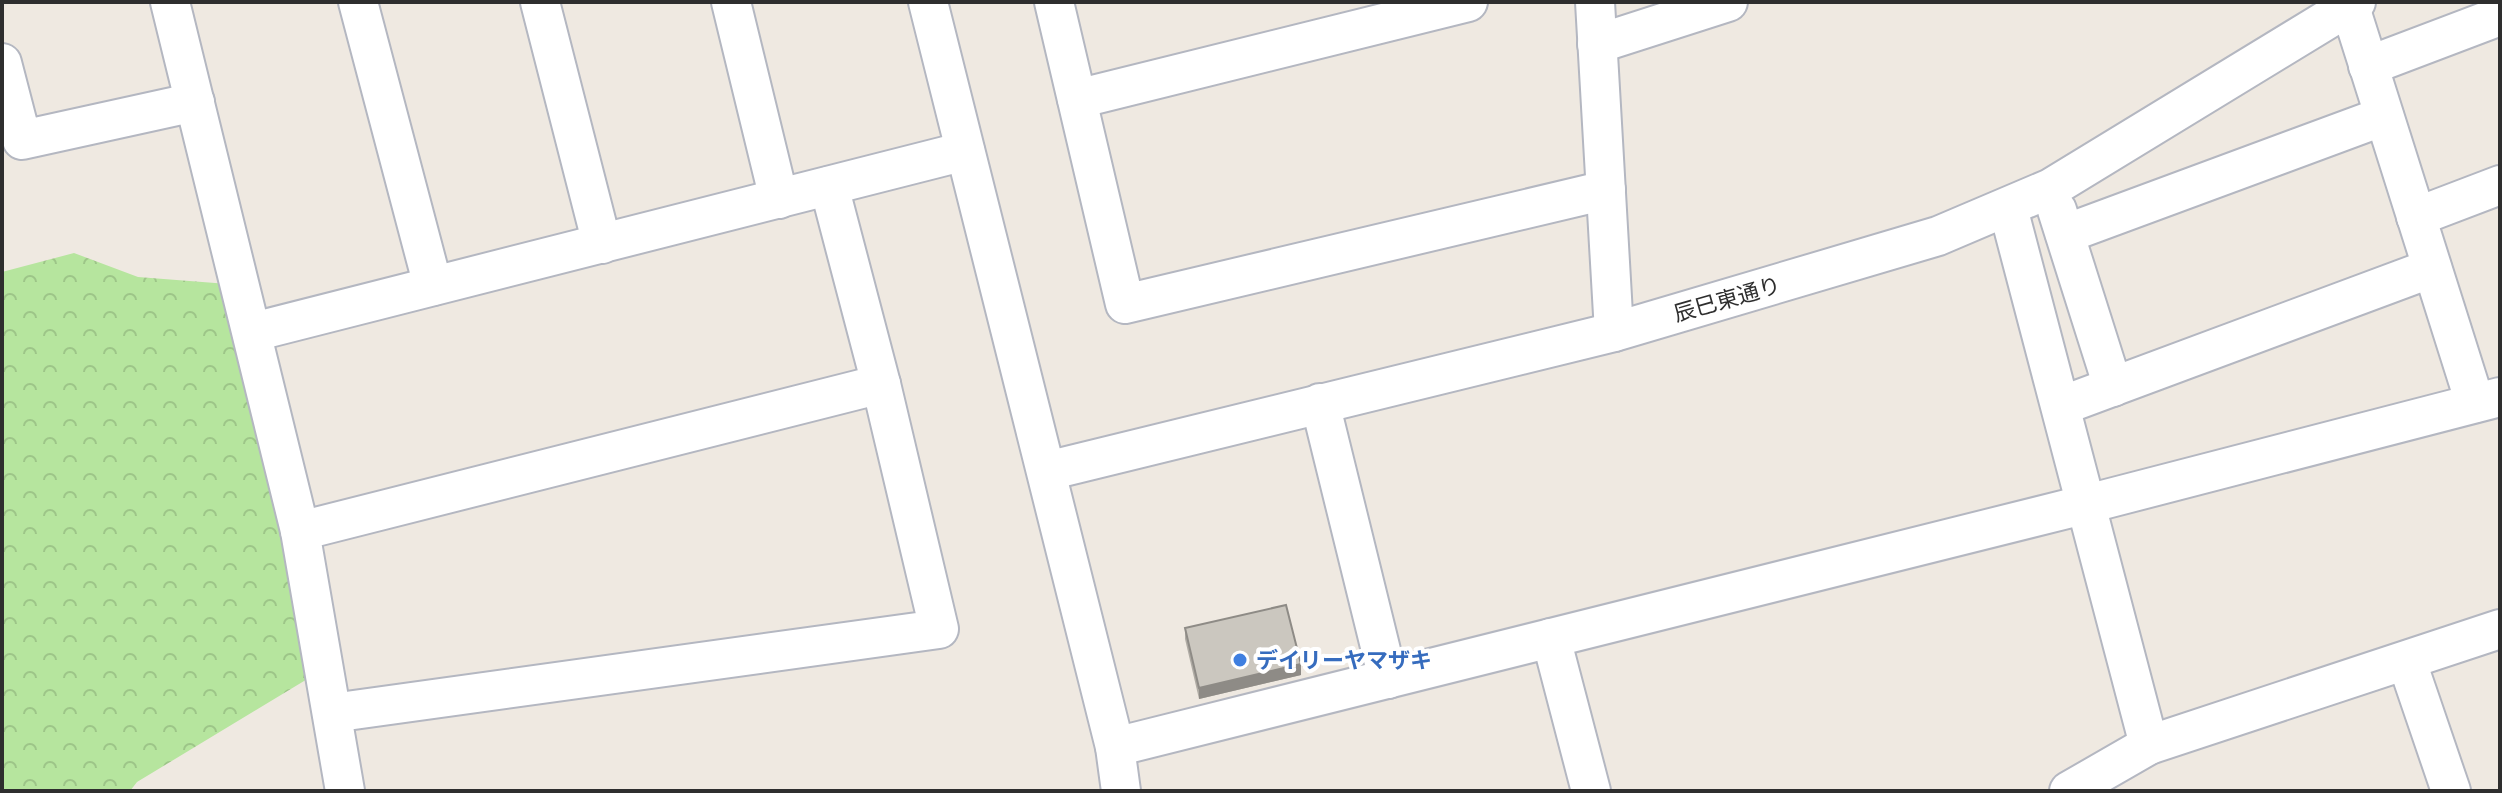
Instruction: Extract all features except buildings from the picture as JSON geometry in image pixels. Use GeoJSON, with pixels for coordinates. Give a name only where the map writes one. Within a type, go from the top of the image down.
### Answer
{"type":"FeatureCollection","features":[{"type":"Feature","properties":{"kind":"street"},"geometry":{"type":"LineString","coordinates":[[170,2],[300,531],[345,791]]}},
{"type":"Feature","properties":{"kind":"street"},"geometry":{"type":"LineString","coordinates":[[358,2],[433,286]]}},
{"type":"Feature","properties":{"kind":"street"},"geometry":{"type":"LineString","coordinates":[[540,2],[602,244]]}},
{"type":"Feature","properties":{"kind":"street"},"geometry":{"type":"LineString","coordinates":[[731,2],[779,199]]}},
{"type":"Feature","properties":{"kind":"street"},"geometry":{"type":"LineString","coordinates":[[928,2],[1115,747],[1121,791]]}},
{"type":"Feature","properties":{"kind":"street"},"geometry":{"type":"LineString","coordinates":[[1054,2],[1125,304],[1606,190]]}},
{"type":"Feature","properties":{"kind":"street"},"geometry":{"type":"LineString","coordinates":[[1077,99],[1468,2]]}},
{"type":"Feature","properties":{"kind":"street"},"geometry":{"type":"LineString","coordinates":[[1595,2],[1614,332]]}},
{"type":"Feature","properties":{"kind":"street"},"geometry":{"type":"LineString","coordinates":[[1597,44],[1728,2]]}},
{"type":"Feature","properties":{"kind":"street"},"geometry":{"type":"LineString","coordinates":[[1115,747],[2087,504],[2487,400],[2432,268],[2368,66],[2353,5]]}},
{"type":"Feature","properties":{"kind":"street","name":"辰巳東通り"},"geometry":{"type":"LineString","coordinates":[[1047,471],[1614,332],[1938,236],[2051,188],[2353,5]]}},
{"type":"Feature","properties":{"kind":"street"},"geometry":{"type":"LineString","coordinates":[[2368,66],[2500,16]]}},
{"type":"Feature","properties":{"kind":"street"},"geometry":{"type":"LineString","coordinates":[[2,63],[22,140],[195,102]]}},
{"type":"Feature","properties":{"kind":"street"},"geometry":{"type":"LineString","coordinates":[[2065,234],[2384,116]]}},
{"type":"Feature","properties":{"kind":"street"},"geometry":{"type":"LineString","coordinates":[[253,332],[965,151]]}},
{"type":"Feature","properties":{"kind":"street"},"geometry":{"type":"LineString","coordinates":[[2416,217],[2500,185]]}},
{"type":"Feature","properties":{"kind":"street"},"geometry":{"type":"LineString","coordinates":[[332,713],[939,629],[881,384],[829,186]]}},
{"type":"Feature","properties":{"kind":"street"},"geometry":{"type":"LineString","coordinates":[[2051,188],[2113,387]]}},
{"type":"Feature","properties":{"kind":"street"},"geometry":{"type":"LineString","coordinates":[[2008,208],[2149,745]]}},
{"type":"Feature","properties":{"kind":"street"},"geometry":{"type":"LineString","coordinates":[[2061,406],[2432,268]]}},
{"type":"Feature","properties":{"kind":"street"},"geometry":{"type":"LineString","coordinates":[[300,531],[881,384]]}},
{"type":"Feature","properties":{"kind":"street"},"geometry":{"type":"LineString","coordinates":[[1320,403],[1388,679]]}},
{"type":"Feature","properties":{"kind":"street"},"geometry":{"type":"LineString","coordinates":[[2069,791],[2149,745],[2500,629]]}},
{"type":"Feature","properties":{"kind":"street"},"geometry":{"type":"LineString","coordinates":[[1551,638],[1591,791]]}},
{"type":"Feature","properties":{"kind":"street"},"geometry":{"type":"LineString","coordinates":[[2407,662],[2451,791]]}},
{"type":"Feature","properties":{"kind":"green space"},"geometry":{"type":"Polygon","coordinates":[[[74,253],[138,277],[228,284],[245,342],[309,678],[137,782],[130,791],[2,791],[2,272],[74,253]]]}},
{"type":"Feature","properties":{"kind":"place","name":"デイリーヤマザキ"},"geometry":{"type":"Point","coordinates":[1240,660]}}]}
